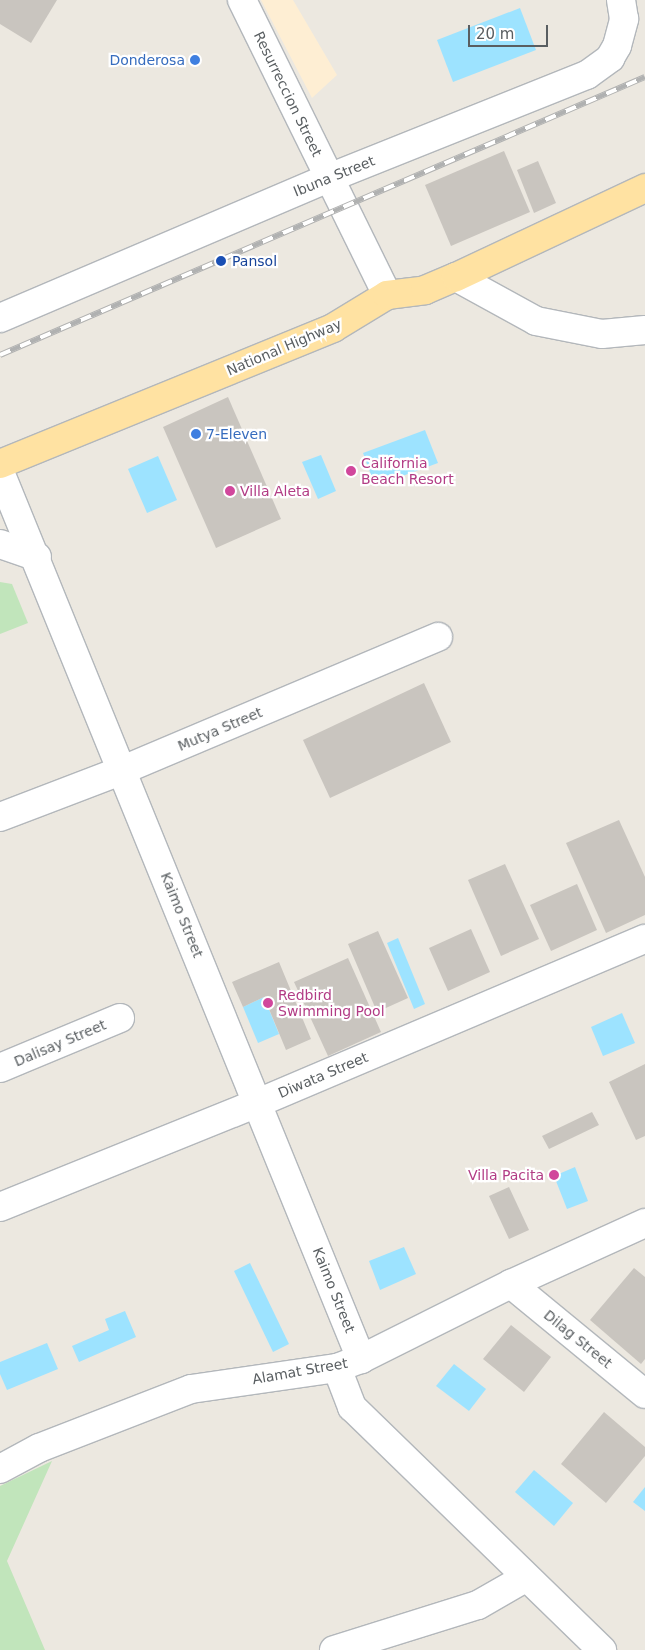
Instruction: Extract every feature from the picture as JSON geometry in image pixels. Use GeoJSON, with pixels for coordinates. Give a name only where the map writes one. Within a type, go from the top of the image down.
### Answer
{"type":"FeatureCollection","features":[{"type":"Feature","properties":{"kind":"main road","name":"National Highway"},"geometry":{"type":"LineString","coordinates":[[0,464],[333,328],[387,295],[425,290],[456,277],[645,188]]}},
{"type":"Feature","properties":{"kind":"street","name":"Resurreccion Street"},"geometry":{"type":"LineString","coordinates":[[242,0],[387,295]]}},
{"type":"Feature","properties":{"kind":"street","name":"Ibuna Street"},"geometry":{"type":"LineString","coordinates":[[0,318],[329,178],[599,68],[610,58],[622,33],[621,0]]}},
{"type":"Feature","properties":{"kind":"street"},"geometry":{"type":"LineString","coordinates":[[456,277],[536,321],[602,334],[645,330]]}},
{"type":"Feature","properties":{"kind":"street","name":"Kaimo Street"},"geometry":{"type":"LineString","coordinates":[[0,472],[37,556],[258,1103],[349,1363],[352,1407],[525,1578],[602,1650]]}},
{"type":"Feature","properties":{"kind":"street"},"geometry":{"type":"LineString","coordinates":[[0,544],[37,556]]}},
{"type":"Feature","properties":{"kind":"street","name":"Mutya Street"},"geometry":{"type":"LineString","coordinates":[[0,817],[123,770],[438,637]]}},
{"type":"Feature","properties":{"kind":"street","name":"Diwata Street"},"geometry":{"type":"LineString","coordinates":[[0,1207],[258,1103],[645,939]]}},
{"type":"Feature","properties":{"kind":"street","name":"Dalisay Street"},"geometry":{"type":"LineString","coordinates":[[0,1068],[120,1018]]}},
{"type":"Feature","properties":{"kind":"street","name":"Alamat Street"},"geometry":{"type":"LineString","coordinates":[[0,1468],[39,1448],[191,1389],[349,1363],[511,1284],[645,1223]]}},
{"type":"Feature","properties":{"kind":"street","name":"Dilag Street"},"geometry":{"type":"LineString","coordinates":[[511,1284],[645,1394]]}},
{"type":"Feature","properties":{"kind":"street"},"geometry":{"type":"LineString","coordinates":[[334,1650],[478,1605],[525,1578]]}},
{"type":"Feature","properties":{"kind":"shaded area"},"geometry":{"type":"Polygon","coordinates":[[[261,0],[293,0],[337,75],[312,98],[261,0]]]}},
{"type":"Feature","properties":{"kind":"green space"},"geometry":{"type":"Polygon","coordinates":[[[0,582],[12,584],[28,623],[0,634],[0,582]]]}},
{"type":"Feature","properties":{"kind":"green space"},"geometry":{"type":"Polygon","coordinates":[[[52,1461],[7,1561],[45,1650],[0,1650],[0,1486],[52,1461]]]}},
{"type":"Feature","properties":{"kind":"water"},"geometry":{"type":"Polygon","coordinates":[[[520,8],[536,50],[453,82],[437,40],[520,8]]]}},
{"type":"Feature","properties":{"kind":"water"},"geometry":{"type":"Polygon","coordinates":[[[425,430],[438,463],[375,486],[363,453],[425,430]]]}},
{"type":"Feature","properties":{"kind":"water"},"geometry":{"type":"Polygon","coordinates":[[[321,455],[336,491],[318,499],[302,462],[321,455]]]}},
{"type":"Feature","properties":{"kind":"water"},"geometry":{"type":"Polygon","coordinates":[[[158,456],[177,500],[147,513],[128,469],[158,456]]]}},
{"type":"Feature","properties":{"kind":"water"},"geometry":{"type":"Polygon","coordinates":[[[398,938],[425,1004],[414,1009],[387,943],[398,938]]]}},
{"type":"Feature","properties":{"kind":"water"},"geometry":{"type":"Polygon","coordinates":[[[264,997],[279,1034],[258,1043],[243,1007],[264,997]]]}},
{"type":"Feature","properties":{"kind":"water"},"geometry":{"type":"Polygon","coordinates":[[[622,1013],[635,1043],[603,1056],[591,1027],[622,1013]]]}},
{"type":"Feature","properties":{"kind":"water"},"geometry":{"type":"Polygon","coordinates":[[[575,1167],[588,1201],[567,1209],[554,1176],[575,1167]]]}},
{"type":"Feature","properties":{"kind":"water"},"geometry":{"type":"Polygon","coordinates":[[[404,1247],[416,1274],[380,1290],[369,1261],[404,1247]]]}},
{"type":"Feature","properties":{"kind":"water"},"geometry":{"type":"Polygon","coordinates":[[[250,1263],[289,1344],[273,1352],[234,1271],[250,1263]]]}},
{"type":"Feature","properties":{"kind":"water"},"geometry":{"type":"Polygon","coordinates":[[[125,1311],[136,1337],[79,1362],[72,1346],[109,1330],[105,1319],[125,1311]]]}},
{"type":"Feature","properties":{"kind":"water"},"geometry":{"type":"Polygon","coordinates":[[[47,1343],[58,1369],[7,1390],[0,1374],[0,1362],[47,1343]]]}},
{"type":"Feature","properties":{"kind":"water"},"geometry":{"type":"Polygon","coordinates":[[[454,1364],[486,1389],[469,1411],[436,1386],[454,1364]]]}},
{"type":"Feature","properties":{"kind":"water"},"geometry":{"type":"Polygon","coordinates":[[[534,1470],[573,1503],[554,1526],[515,1492],[534,1470]]]}},
{"type":"Feature","properties":{"kind":"water"},"geometry":{"type":"Polygon","coordinates":[[[645,1487],[645,1511],[633,1502],[645,1487]]]}},
{"type":"Feature","properties":{"kind":"building"},"geometry":{"type":"Polygon","coordinates":[[[0,0],[57,0],[31,43],[0,24],[0,0]]]}},
{"type":"Feature","properties":{"kind":"building"},"geometry":{"type":"Polygon","coordinates":[[[504,151],[530,212],[451,246],[425,185],[504,151]]]}},
{"type":"Feature","properties":{"kind":"building"},"geometry":{"type":"Polygon","coordinates":[[[538,161],[556,203],[534,213],[517,170],[538,161]]]}},
{"type":"Feature","properties":{"kind":"building","name":"Villa Aleta"},"geometry":{"type":"Polygon","coordinates":[[[228,397],[281,519],[216,548],[163,427],[228,397]]]}},
{"type":"Feature","properties":{"kind":"building"},"geometry":{"type":"Polygon","coordinates":[[[424,683],[451,742],[330,798],[303,740],[424,683]]]}},
{"type":"Feature","properties":{"kind":"building"},"geometry":{"type":"Polygon","coordinates":[[[619,820],[645,877],[645,915],[606,933],[566,843],[619,820]]]}},
{"type":"Feature","properties":{"kind":"building"},"geometry":{"type":"Polygon","coordinates":[[[505,864],[539,939],[501,956],[468,880],[505,864]]]}},
{"type":"Feature","properties":{"kind":"building"},"geometry":{"type":"Polygon","coordinates":[[[577,884],[597,930],[551,951],[530,905],[577,884]]]}},
{"type":"Feature","properties":{"kind":"building"},"geometry":{"type":"Polygon","coordinates":[[[471,929],[490,972],[448,991],[429,948],[471,929]]]}},
{"type":"Feature","properties":{"kind":"building"},"geometry":{"type":"Polygon","coordinates":[[[378,931],[408,998],[377,1012],[348,944],[378,931]]]}},
{"type":"Feature","properties":{"kind":"building"},"geometry":{"type":"Polygon","coordinates":[[[348,958],[381,1032],[328,1056],[294,982],[348,958]]]}},
{"type":"Feature","properties":{"kind":"building"},"geometry":{"type":"Polygon","coordinates":[[[279,962],[311,1039],[286,1050],[264,997],[243,1007],[232,982],[279,962]]]}},
{"type":"Feature","properties":{"kind":"building"},"geometry":{"type":"Polygon","coordinates":[[[645,1064],[645,1136],[636,1140],[609,1082],[645,1064]]]}},
{"type":"Feature","properties":{"kind":"building"},"geometry":{"type":"Polygon","coordinates":[[[592,1112],[599,1125],[549,1149],[542,1136],[592,1112]]]}},
{"type":"Feature","properties":{"kind":"building"},"geometry":{"type":"Polygon","coordinates":[[[509,1187],[529,1230],[509,1239],[489,1196],[509,1187]]]}},
{"type":"Feature","properties":{"kind":"building"},"geometry":{"type":"Polygon","coordinates":[[[634,1268],[645,1277],[645,1359],[641,1364],[590,1320],[634,1268]]]}},
{"type":"Feature","properties":{"kind":"building"},"geometry":{"type":"Polygon","coordinates":[[[511,1325],[551,1357],[524,1392],[483,1359],[511,1325]]]}},
{"type":"Feature","properties":{"kind":"building"},"geometry":{"type":"Polygon","coordinates":[[[604,1412],[645,1447],[645,1456],[606,1503],[561,1464],[604,1412]]]}},
{"type":"Feature","properties":{"kind":"railway"},"geometry":{"type":"LineString","coordinates":[[0,355],[645,77]]}},
{"type":"Feature","properties":{"kind":"place","name":"Donderosa"},"geometry":{"type":"Point","coordinates":[195,60]}},
{"type":"Feature","properties":{"kind":"place","name":"Pansol"},"geometry":{"type":"Point","coordinates":[221,261]}},
{"type":"Feature","properties":{"kind":"place","name":"7-Eleven"},"geometry":{"type":"Point","coordinates":[196,434]}},
{"type":"Feature","properties":{"kind":"place","name":"California Beach Resort"},"geometry":{"type":"Point","coordinates":[351,471]}},
{"type":"Feature","properties":{"kind":"place","name":"Villa Aleta"},"geometry":{"type":"Point","coordinates":[230,491]}},
{"type":"Feature","properties":{"kind":"place","name":"Redbird Swimming Pool"},"geometry":{"type":"Point","coordinates":[268,1003]}},
{"type":"Feature","properties":{"kind":"place","name":"Villa Pacita"},"geometry":{"type":"Point","coordinates":[554,1175]}}]}
